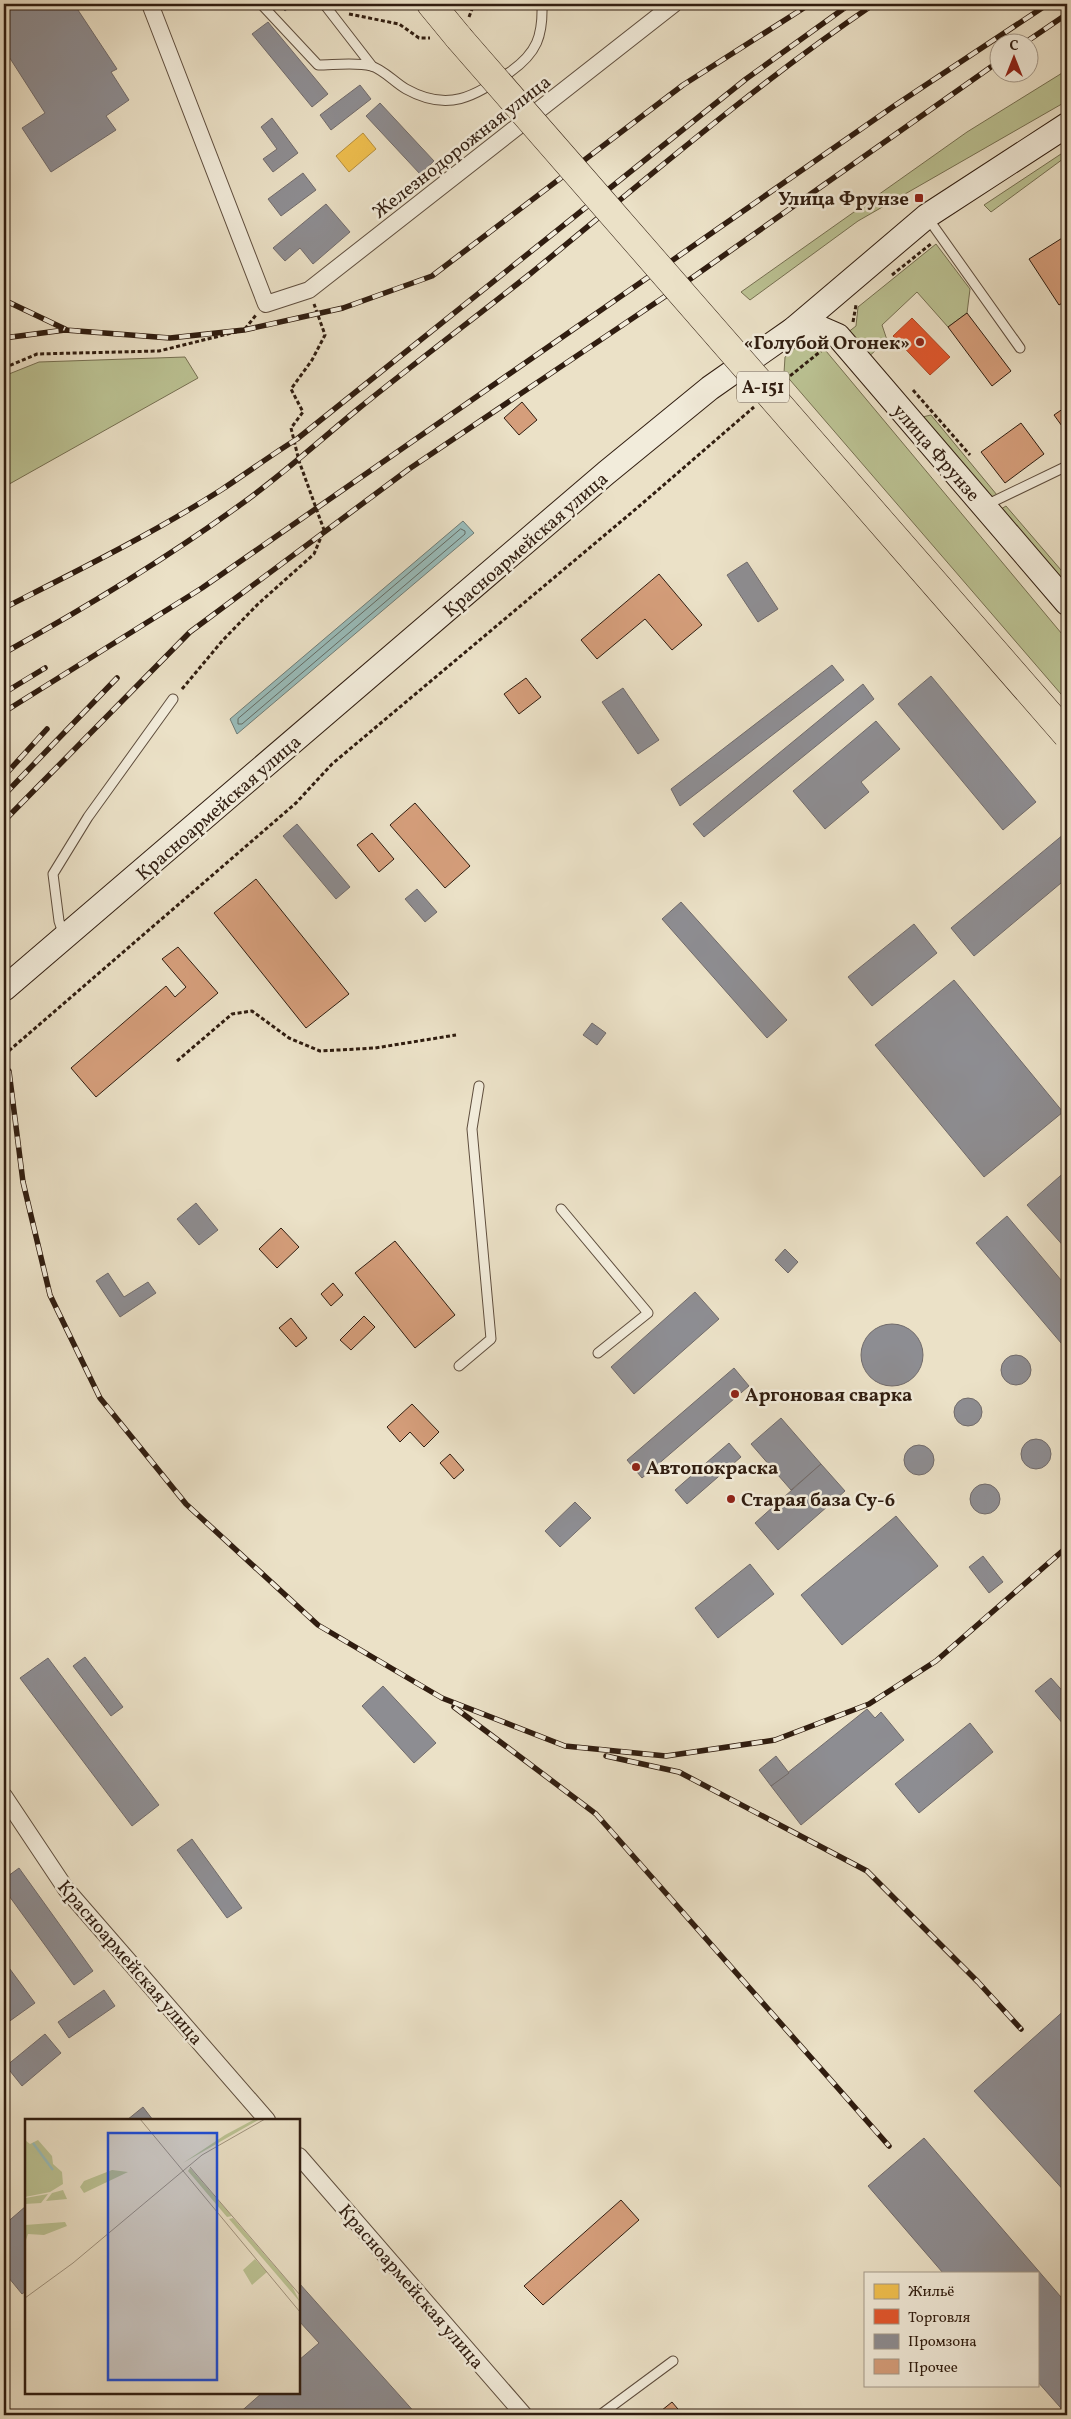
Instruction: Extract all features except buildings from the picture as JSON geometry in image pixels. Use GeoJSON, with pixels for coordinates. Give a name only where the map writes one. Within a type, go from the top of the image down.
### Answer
{"type":"FeatureCollection","features":[{"type":"Feature","properties":{"kind":"highway","name":"А-151"},"geometry":{"type":"LineString","coordinates":[[431,4],[446,38],[1067,735]]}},
{"type":"Feature","properties":{"kind":"main road","name":"Красноармейская улица"},"geometry":{"type":"LineString","coordinates":[[4,989],[65,939],[606,474],[710,388],[794,329],[927,216],[1067,125]]}},
{"type":"Feature","properties":{"kind":"main road"},"geometry":{"type":"LineString","coordinates":[[838,336],[837,321],[840,308],[858,274]]}},
{"type":"Feature","properties":{"kind":"main road","name":"улица Фрунзе"},"geometry":{"type":"LineString","coordinates":[[794,329],[815,326],[838,336],[1067,603]]}},
{"type":"Feature","properties":{"kind":"street","name":"Железнодорожная улица"},"geometry":{"type":"LineString","coordinates":[[266,304],[310,290],[674,4]]}},
{"type":"Feature","properties":{"kind":"street"},"geometry":{"type":"LineString","coordinates":[[154,6],[266,304]]}},
{"type":"Feature","properties":{"kind":"street","name":"Красноармейская улица"},"geometry":{"type":"LineString","coordinates":[[4,1796],[66,1889],[266,2119]]}},
{"type":"Feature","properties":{"kind":"street","name":"Красноармейская улица"},"geometry":{"type":"LineString","coordinates":[[300,2157],[524,2415]]}},
{"type":"Feature","properties":{"kind":"lane"},"geometry":{"type":"LineString","coordinates":[[261,4],[318,65],[372,66]]}},
{"type":"Feature","properties":{"kind":"lane"},"geometry":{"type":"LineString","coordinates":[[326,7],[372,66],[407,89],[435,100],[461,100],[482,91],[525,61],[536,46],[542,22],[542,4]]}},
{"type":"Feature","properties":{"kind":"lane"},"geometry":{"type":"LineString","coordinates":[[927,216],[1020,348]]}},
{"type":"Feature","properties":{"kind":"lane"},"geometry":{"type":"LineString","coordinates":[[984,506],[1067,466]]}},
{"type":"Feature","properties":{"kind":"lane"},"geometry":{"type":"LineString","coordinates":[[65,939],[59,921],[53,874],[88,817],[173,700]]}},
{"type":"Feature","properties":{"kind":"lane"},"geometry":{"type":"LineString","coordinates":[[458,1366],[492,1339],[472,1129],[479,1086]]}},
{"type":"Feature","properties":{"kind":"lane"},"geometry":{"type":"LineString","coordinates":[[561,1209],[648,1313],[598,1352]]}},
{"type":"Feature","properties":{"kind":"lane"},"geometry":{"type":"LineString","coordinates":[[600,2415],[673,2361]]}},
{"type":"Feature","properties":{"kind":"path"},"geometry":{"type":"LineString","coordinates":[[326,7],[399,24],[419,38],[446,38]]}},
{"type":"Feature","properties":{"kind":"path"},"geometry":{"type":"LineString","coordinates":[[173,700],[230,633],[314,554],[324,530],[298,460],[291,428],[303,412],[291,389],[312,360],[325,335],[310,290]]}},
{"type":"Feature","properties":{"kind":"path"},"geometry":{"type":"LineString","coordinates":[[4,368],[37,354],[159,352],[244,330],[266,304]]}},
{"type":"Feature","properties":{"kind":"path"},"geometry":{"type":"LineString","coordinates":[[781,384],[838,336]]}},
{"type":"Feature","properties":{"kind":"path"},"geometry":{"type":"LineString","coordinates":[[4,1055],[296,804],[332,764],[629,515],[759,402]]}},
{"type":"Feature","properties":{"kind":"path"},"geometry":{"type":"LineString","coordinates":[[177,1061],[232,1014],[252,1011],[289,1038],[320,1051],[375,1048],[456,1036]]}},
{"type":"Feature","properties":{"kind":"green space"},"geometry":{"type":"Polygon","coordinates":[[[1067,70],[1067,101],[858,221],[750,300],[741,292],[967,132],[1067,70]]]}},
{"type":"Feature","properties":{"kind":"green space"},"geometry":{"type":"Polygon","coordinates":[[[1067,150],[1067,156],[991,212],[984,205],[1067,150]]]}},
{"type":"Feature","properties":{"kind":"green space"},"geometry":{"type":"Polygon","coordinates":[[[936,244],[970,289],[967,313],[948,327],[917,292],[882,325],[887,340],[865,360],[847,333],[856,326],[858,307],[936,244]]]}},
{"type":"Feature","properties":{"kind":"green space"},"geometry":{"type":"Polygon","coordinates":[[[801,343],[826,351],[1067,640],[1067,701],[784,373],[785,357],[801,343]]]}},
{"type":"Feature","properties":{"kind":"green space"},"geometry":{"type":"Polygon","coordinates":[[[185,357],[198,378],[4,487],[4,376],[39,362],[185,357]]]}},
{"type":"Feature","properties":{"kind":"green space"},"geometry":{"type":"Polygon","coordinates":[[[931,415],[997,495],[990,499],[918,418],[931,415]]]}},
{"type":"Feature","properties":{"kind":"green space"},"geometry":{"type":"Polygon","coordinates":[[[1006,506],[1067,577],[1067,591],[998,511],[1006,506]]]}},
{"type":"Feature","properties":{"kind":"water"},"geometry":{"type":"Polygon","coordinates":[[[463,521],[474,533],[237,734],[230,719],[463,521]]]}},
{"type":"Feature","properties":{"kind":"railway"},"geometry":{"type":"LineString","coordinates":[[4,338],[65,330],[170,338],[244,330],[343,308],[432,276],[683,85],[810,4]]}},
{"type":"Feature","properties":{"kind":"railway"},"geometry":{"type":"LineString","coordinates":[[4,608],[168,522],[221,490],[297,439],[746,79],[850,4]]}},
{"type":"Feature","properties":{"kind":"railway"},"geometry":{"type":"LineString","coordinates":[[4,653],[64,619],[153,564],[255,494],[742,101],[829,35],[874,4]]}},
{"type":"Feature","properties":{"kind":"railway"},"geometry":{"type":"LineString","coordinates":[[4,712],[202,588],[894,106],[1048,4]]}},
{"type":"Feature","properties":{"kind":"railway"},"geometry":{"type":"LineString","coordinates":[[1038,34],[1067,14]]}},
{"type":"Feature","properties":{"kind":"railway"},"geometry":{"type":"LineString","coordinates":[[4,821],[190,632],[409,469],[679,287],[988,69]]}},
{"type":"Feature","properties":{"kind":"railway"},"geometry":{"type":"LineString","coordinates":[[4,300],[65,329]]}},
{"type":"Feature","properties":{"kind":"railway"},"geometry":{"type":"LineString","coordinates":[[4,693],[45,668]]}},
{"type":"Feature","properties":{"kind":"railway"},"geometry":{"type":"LineString","coordinates":[[4,795],[117,678]]}},
{"type":"Feature","properties":{"kind":"railway"},"geometry":{"type":"LineString","coordinates":[[4,776],[47,729]]}},
{"type":"Feature","properties":{"kind":"railway"},"geometry":{"type":"LineString","coordinates":[[9,1071],[23,1182],[50,1295],[100,1398],[186,1504],[318,1625],[442,1698],[565,1746],[666,1756],[775,1740],[869,1704],[936,1661],[1067,1547]]}},
{"type":"Feature","properties":{"kind":"railway"},"geometry":{"type":"LineString","coordinates":[[454,1707],[596,1814],[889,2146]]}},
{"type":"Feature","properties":{"kind":"railway"},"geometry":{"type":"LineString","coordinates":[[606,1756],[679,1772],[867,1871],[978,1982],[1021,2029]]}},
{"type":"Feature","properties":{"kind":"place","name":"Улица Фрунзе"},"geometry":{"type":"Point","coordinates":[919,198]}},
{"type":"Feature","properties":{"kind":"place","name":"«Голубой Огонек»"},"geometry":{"type":"Point","coordinates":[920,342]}},
{"type":"Feature","properties":{"kind":"place","name":"Аргоновая сварка"},"geometry":{"type":"Point","coordinates":[735,1394]}},
{"type":"Feature","properties":{"kind":"place","name":"Автопокраска"},"geometry":{"type":"Point","coordinates":[636,1467]}},
{"type":"Feature","properties":{"kind":"place","name":"Старая база Су-6"},"geometry":{"type":"Point","coordinates":[731,1499]}}]}
